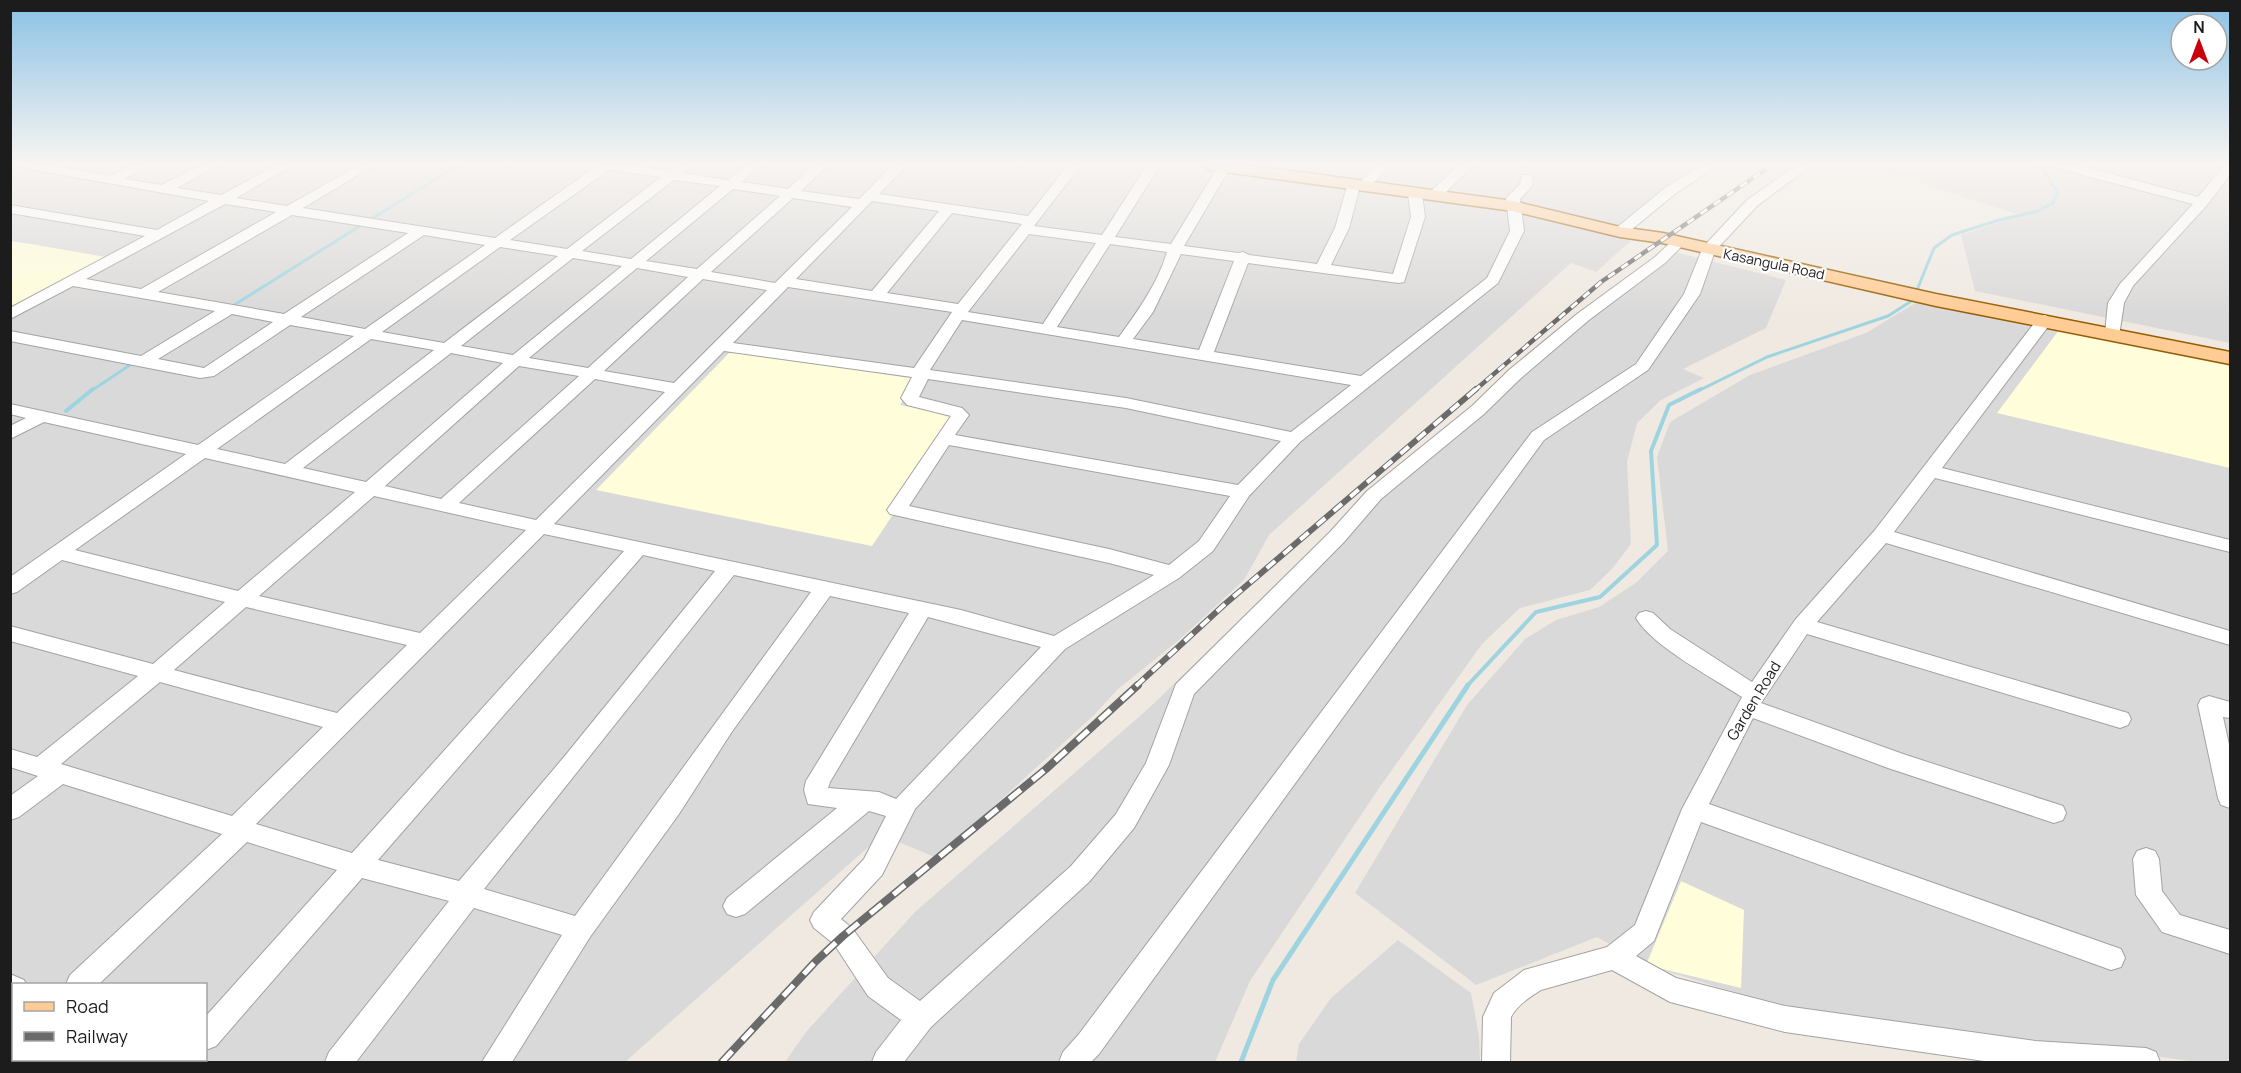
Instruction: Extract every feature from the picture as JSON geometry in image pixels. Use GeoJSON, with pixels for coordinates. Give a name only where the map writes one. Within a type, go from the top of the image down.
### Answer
{"type":"FeatureCollection","features":[{"type":"Feature","properties":{"kind":"main road","name":"Kasangula Road"},"geometry":{"type":"LineString","coordinates":[[1550,215],[1620,232],[1663,238],[1936,300],[2113,333],[2230,358]]}},
{"type":"Feature","properties":{"kind":"street"},"geometry":{"type":"LineString","coordinates":[[46,215],[158,234]]}},
{"type":"Feature","properties":{"kind":"street"},"geometry":{"type":"LineString","coordinates":[[10,314],[194,215]]}},
{"type":"Feature","properties":{"kind":"street"},"geometry":{"type":"LineString","coordinates":[[143,294],[283,215]]}},
{"type":"Feature","properties":{"kind":"street"},"geometry":{"type":"LineString","coordinates":[[331,215],[699,274],[877,295],[1047,330],[1365,382]]}},
{"type":"Feature","properties":{"kind":"street"},"geometry":{"type":"LineString","coordinates":[[10,587],[536,215]]}},
{"type":"Feature","properties":{"kind":"street"},"geometry":{"type":"LineString","coordinates":[[288,471],[619,215]]}},
{"type":"Feature","properties":{"kind":"street"},"geometry":{"type":"LineString","coordinates":[[10,810],[50,770],[155,674],[515,362],[694,215]]}},
{"type":"Feature","properties":{"kind":"street"},"geometry":{"type":"LineString","coordinates":[[444,506],[767,215]]}},
{"type":"Feature","properties":{"kind":"street"},"geometry":{"type":"LineString","coordinates":[[81,983],[241,828],[340,723],[426,642],[852,215]]}},
{"type":"Feature","properties":{"kind":"street"},"geometry":{"type":"LineString","coordinates":[[877,295],[943,215]]}},
{"type":"Feature","properties":{"kind":"street"},"geometry":{"type":"LineString","coordinates":[[982,215],[1108,238],[1399,279],[1418,215]]}},
{"type":"Feature","properties":{"kind":"street"},"geometry":{"type":"LineString","coordinates":[[1037,215],[960,312],[921,373],[910,398],[959,414],[946,439],[897,510],[1098,554],[1172,573]]}},
{"type":"Feature","properties":{"kind":"street"},"geometry":{"type":"LineString","coordinates":[[1047,330],[1121,215]]}},
{"type":"Feature","properties":{"kind":"street"},"geometry":{"type":"LineString","coordinates":[[1122,343],[1145,312],[1171,264],[1176,248],[1192,215]]}},
{"type":"Feature","properties":{"kind":"street"},"geometry":{"type":"LineString","coordinates":[[1322,268],[1332,254],[1336,237],[1347,215]]}},
{"type":"Feature","properties":{"kind":"street"},"geometry":{"type":"LineString","coordinates":[[921,1018],[878,987],[843,936],[823,920],[873,867],[886,845],[899,811],[1057,644],[1172,573],[1206,546],[1242,492],[1294,438],[1493,280],[1517,231],[1516,215]]}},
{"type":"Feature","properties":{"kind":"street"},"geometry":{"type":"LineString","coordinates":[[1620,232],[1641,215]]}},
{"type":"Feature","properties":{"kind":"street"},"geometry":{"type":"LineString","coordinates":[[1073,1062],[1096,1035],[1538,436],[1642,367],[1692,294],[1708,250],[1741,215]]}},
{"type":"Feature","properties":{"kind":"street"},"geometry":{"type":"LineString","coordinates":[[2113,333],[2116,303],[2127,284],[2191,215]]}},
{"type":"Feature","properties":{"kind":"street"},"geometry":{"type":"LineString","coordinates":[[10,336],[200,373],[208,372],[422,230]]}},
{"type":"Feature","properties":{"kind":"street"},"geometry":{"type":"LineString","coordinates":[[886,1062],[921,1018],[1080,874],[1125,821],[1157,765],[1184,690],[1337,537],[1374,495],[1478,410],[1515,374],[1583,317],[1660,260],[1679,242]]}},
{"type":"Feature","properties":{"kind":"street"},"geometry":{"type":"LineString","coordinates":[[1204,356],[1243,256]]}},
{"type":"Feature","properties":{"kind":"street"},"geometry":{"type":"LineString","coordinates":[[71,281],[515,362],[678,389]]}},
{"type":"Feature","properties":{"kind":"street"},"geometry":{"type":"LineString","coordinates":[[144,361],[230,309]]}},
{"type":"Feature","properties":{"kind":"street","name":"Garden Road"},"geometry":{"type":"LineString","coordinates":[[1496,1062],[1497,1017],[1504,1002],[1512,994],[1534,979],[1614,957],[1645,933],[1694,809],[1751,701],[1802,625],[1882,535],[2045,320]]}},
{"type":"Feature","properties":{"kind":"street"},"geometry":{"type":"LineString","coordinates":[[721,346],[1126,404],[1294,438]]}},
{"type":"Feature","properties":{"kind":"street"},"geometry":{"type":"LineString","coordinates":[[10,409],[639,547],[823,590],[961,618],[1057,644]]}},
{"type":"Feature","properties":{"kind":"street"},"geometry":{"type":"LineString","coordinates":[[10,434],[41,416]]}},
{"type":"Feature","properties":{"kind":"street"},"geometry":{"type":"LineString","coordinates":[[946,439],[1242,492]]}},
{"type":"Feature","properties":{"kind":"street"},"geometry":{"type":"LineString","coordinates":[[1930,471],[2230,546]]}},
{"type":"Feature","properties":{"kind":"street"},"geometry":{"type":"LineString","coordinates":[[1882,535],[2230,638]]}},
{"type":"Feature","properties":{"kind":"street"},"geometry":{"type":"LineString","coordinates":[[207,1035],[639,547]]}},
{"type":"Feature","properties":{"kind":"street"},"geometry":{"type":"LineString","coordinates":[[59,553],[426,642]]}},
{"type":"Feature","properties":{"kind":"street"},"geometry":{"type":"LineString","coordinates":[[339,1062],[466,894],[728,569]]}},
{"type":"Feature","properties":{"kind":"street"},"geometry":{"type":"LineString","coordinates":[[496,1062],[581,929],[823,590]]}},
{"type":"Feature","properties":{"kind":"street"},"geometry":{"type":"LineString","coordinates":[[899,811],[879,802],[817,797],[816,790],[818,782],[921,611]]}},
{"type":"Feature","properties":{"kind":"street"},"geometry":{"type":"LineString","coordinates":[[1646,618],[1662,634],[1751,701],[1896,761],[2054,813]]}},
{"type":"Feature","properties":{"kind":"street"},"geometry":{"type":"LineString","coordinates":[[1802,625],[2121,719]]}},
{"type":"Feature","properties":{"kind":"street"},"geometry":{"type":"LineString","coordinates":[[10,633],[340,723]]}},
{"type":"Feature","properties":{"kind":"street"},"geometry":{"type":"LineString","coordinates":[[2230,710],[2209,705],[2230,798]]}},
{"type":"Feature","properties":{"kind":"street"},"geometry":{"type":"LineString","coordinates":[[10,758],[356,865],[466,894],[581,929]]}},
{"type":"Feature","properties":{"kind":"street"},"geometry":{"type":"LineString","coordinates":[[736,906],[865,800]]}},
{"type":"Feature","properties":{"kind":"street"},"geometry":{"type":"LineString","coordinates":[[1694,809],[2111,958]]}},
{"type":"Feature","properties":{"kind":"street"},"geometry":{"type":"LineString","coordinates":[[2146,859],[2149,895],[2171,924],[2230,942]]}},
{"type":"Feature","properties":{"kind":"street"},"geometry":{"type":"LineString","coordinates":[[1614,957],[1670,989],[1785,1019],[2035,1055],[2146,1062]]}},
{"type":"Feature","properties":{"kind":"shaded area"},"geometry":{"type":"Polygon","coordinates":[[[11,215],[190,215],[105,257],[11,241],[11,215]]]}},
{"type":"Feature","properties":{"kind":"shaded area"},"geometry":{"type":"Polygon","coordinates":[[[193,215],[1557,215],[1615,233],[1631,241],[1596,272],[1571,263],[1269,535],[1244,580],[1179,640],[1117,690],[1094,715],[937,858],[882,835],[625,1062],[11,1062],[11,314],[193,215]],[[916,380],[597,490],[958,415],[899,405],[916,380]]]}},
{"type":"Feature","properties":{"kind":"shaded area"},"geometry":{"type":"Polygon","coordinates":[[[1557,215],[1641,215],[1624,227],[1557,215]]]}},
{"type":"Feature","properties":{"kind":"shaded area"},"geometry":{"type":"Polygon","coordinates":[[[2020,215],[2230,215],[2230,343],[1975,291],[1961,235],[2020,215]]]}},
{"type":"Feature","properties":{"kind":"shaded area"},"geometry":{"type":"Polygon","coordinates":[[[10,241],[31,244],[105,257],[11,308],[10,241]]]}},
{"type":"Feature","properties":{"kind":"shaded area"},"geometry":{"type":"Polygon","coordinates":[[[1663,249],[1786,280],[1766,328],[1683,369],[1704,378],[1661,400],[1637,423],[1627,462],[1631,544],[1612,569],[1590,590],[1520,608],[1482,644],[1379,788],[1250,981],[1215,1062],[785,1062],[806,1032],[916,911],[1149,708],[1365,498],[1663,249]]]}},
{"type":"Feature","properties":{"kind":"shaded area"},"geometry":{"type":"Polygon","coordinates":[[[1922,299],[2230,366],[2230,1062],[2196,1062],[2128,1052],[1954,1038],[1802,1013],[1646,965],[1597,937],[1476,985],[1355,893],[1467,705],[1525,639],[1556,620],[1599,607],[1637,582],[1668,551],[1657,457],[1670,422],[1750,375],[1866,333],[1922,299]]]}},
{"type":"Feature","properties":{"kind":"shaded area"},"geometry":{"type":"Polygon","coordinates":[[[2059,330],[2230,366],[2230,468],[1997,413],[2059,330]]]}},
{"type":"Feature","properties":{"kind":"shaded area"},"geometry":{"type":"Polygon","coordinates":[[[732,350],[916,379],[900,405],[959,415],[872,546],[596,490],[732,350]]]}},
{"type":"Feature","properties":{"kind":"shaded area"},"geometry":{"type":"Polygon","coordinates":[[[1681,881],[1744,910],[1741,988],[1646,965],[1681,881]]]}},
{"type":"Feature","properties":{"kind":"shaded area"},"geometry":{"type":"Polygon","coordinates":[[[1398,940],[1471,993],[1479,1036],[1480,1062],[1296,1062],[1299,1044],[1331,998],[1398,940]]]}},
{"type":"Feature","properties":{"kind":"waterway"},"geometry":{"type":"LineString","coordinates":[[371,219],[377,215]]}},
{"type":"Feature","properties":{"kind":"waterway"},"geometry":{"type":"LineString","coordinates":[[1698,391],[1767,357],[1888,316],[1913,300],[1934,248],[1952,235],[2020,215]]}},
{"type":"Feature","properties":{"kind":"waterway"},"geometry":{"type":"LineString","coordinates":[[231,307],[363,224]]}},
{"type":"Feature","properties":{"kind":"waterway"},"geometry":{"type":"LineString","coordinates":[[91,391],[133,363]]}},
{"type":"Feature","properties":{"kind":"waterway"},"geometry":{"type":"LineString","coordinates":[[66,411],[93,389]]}},
{"type":"Feature","properties":{"kind":"waterway"},"geometry":{"type":"LineString","coordinates":[[1467,686],[1536,612],[1600,597],[1657,545],[1651,451],[1669,405],[1701,389]]}},
{"type":"Feature","properties":{"kind":"waterway"},"geometry":{"type":"LineString","coordinates":[[1241,1062],[1273,980],[1468,685]]}},
{"type":"Feature","properties":{"kind":"railway"},"geometry":{"type":"LineString","coordinates":[[1474,391],[1601,282],[1699,215]]}},
{"type":"Feature","properties":{"kind":"railway"},"geometry":{"type":"LineString","coordinates":[[1136,686],[1225,604],[1476,389]]}},
{"type":"Feature","properties":{"kind":"railway"},"geometry":{"type":"LineString","coordinates":[[722,1062],[816,961],[843,936],[1046,769],[1138,685]]}}]}
